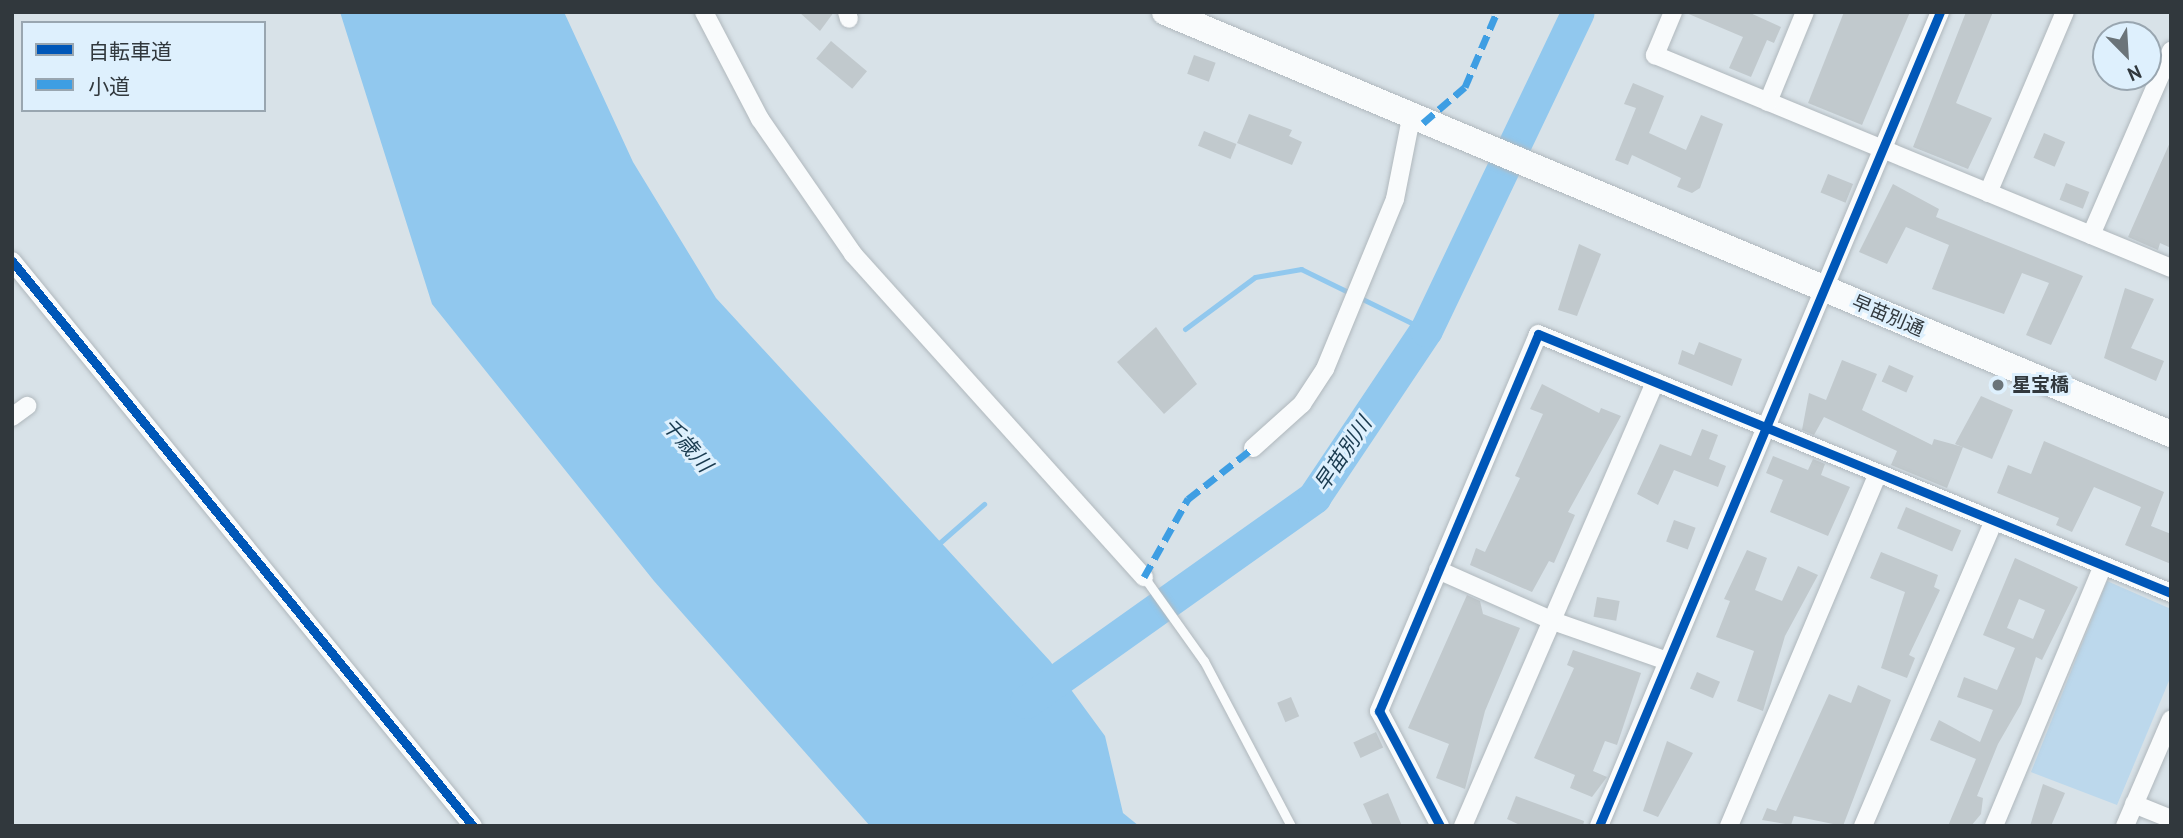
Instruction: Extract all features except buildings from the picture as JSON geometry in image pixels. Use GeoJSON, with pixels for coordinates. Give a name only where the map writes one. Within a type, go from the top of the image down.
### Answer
{"type":"FeatureCollection","features":[{"type":"Feature","properties":{"kind":"street"},"geometry":{"type":"LineString","coordinates":[[704,12],[760,119],[853,254],[1144,577]]}},
{"type":"Feature","properties":{"kind":"street","name":"早苗別通"},"geometry":{"type":"LineString","coordinates":[[1166,12],[1421,122],[2171,434]]}},
{"type":"Feature","properties":{"kind":"street"},"geometry":{"type":"LineString","coordinates":[[1672,12],[1655,55],[2171,268]]}},
{"type":"Feature","properties":{"kind":"street"},"geometry":{"type":"LineString","coordinates":[[1768,102],[1805,12]]}},
{"type":"Feature","properties":{"kind":"street"},"geometry":{"type":"LineString","coordinates":[[1599,826],[1940,12]]}},
{"type":"Feature","properties":{"kind":"street"},"geometry":{"type":"LineString","coordinates":[[1989,193],[2065,12]]}},
{"type":"Feature","properties":{"kind":"street"},"geometry":{"type":"LineString","coordinates":[[2091,235],[2171,51]]}},
{"type":"Feature","properties":{"kind":"street"},"geometry":{"type":"LineString","coordinates":[[1253,448],[1302,404],[1333,350],[1395,199],[1421,122]]}},
{"type":"Feature","properties":{"kind":"street"},"geometry":{"type":"LineString","coordinates":[[12,261],[473,826]]}},
{"type":"Feature","properties":{"kind":"street"},"geometry":{"type":"LineString","coordinates":[[1440,826],[1379,711],[1538,334],[2171,593]]}},
{"type":"Feature","properties":{"kind":"street"},"geometry":{"type":"LineString","coordinates":[[1463,826],[1655,382]]}},
{"type":"Feature","properties":{"kind":"street"},"geometry":{"type":"LineString","coordinates":[[12,417],[27,406]]}},
{"type":"Feature","properties":{"kind":"street"},"geometry":{"type":"LineString","coordinates":[[1729,826],[1878,473]]}},
{"type":"Feature","properties":{"kind":"street"},"geometry":{"type":"LineString","coordinates":[[1863,826],[1994,521]]}},
{"type":"Feature","properties":{"kind":"street"},"geometry":{"type":"LineString","coordinates":[[1994,826],[2104,566]]}},
{"type":"Feature","properties":{"kind":"street"},"geometry":{"type":"LineString","coordinates":[[1438,570],[1553,621],[1667,661]]}},
{"type":"Feature","properties":{"kind":"street"},"geometry":{"type":"LineString","coordinates":[[2125,826],[2171,719]]}},
{"type":"Feature","properties":{"kind":"street"},"geometry":{"type":"LineString","coordinates":[[2134,804],[2171,819]]}},
{"type":"Feature","properties":{"kind":"lane"},"geometry":{"type":"LineString","coordinates":[[1144,577],[1204,661],[1291,826]]}},
{"type":"Feature","properties":{"kind":"shaded area"},"geometry":{"type":"Polygon","coordinates":[[[2107,581],[2171,609],[2171,676],[2117,805],[2031,772],[2107,581]]]}},
{"type":"Feature","properties":{"kind":"water","name":"千歳川"},"geometry":{"type":"Polygon","coordinates":[[[340,12],[564,12],[633,162],[716,298],[1050,661],[1105,736],[1123,813],[1139,826],[870,826],[654,581],[432,304],[340,12]]]}},
{"type":"Feature","properties":{"kind":"waterway","name":"早苗別川"},"geometry":{"type":"LineString","coordinates":[[1026,702],[1314,497],[1426,330],[1578,12]]}},
{"type":"Feature","properties":{"kind":"waterway"},"geometry":{"type":"LineString","coordinates":[[1185,329],[1255,277],[1301,269],[1426,330]]}},
{"type":"Feature","properties":{"kind":"waterway"},"geometry":{"type":"LineString","coordinates":[[936,546],[984,504]]}},
{"type":"Feature","properties":{"kind":"marked path"},"geometry":{"type":"LineString","coordinates":[[1423,123],[1465,87],[1497,12]]}},
{"type":"Feature","properties":{"kind":"marked path"},"geometry":{"type":"LineString","coordinates":[[1144,577],[1188,499],[1253,448]]}},
{"type":"Feature","properties":{"kind":"cycle path"},"geometry":{"type":"LineString","coordinates":[[1599,826],[1940,12]]}},
{"type":"Feature","properties":{"kind":"cycle path"},"geometry":{"type":"LineString","coordinates":[[12,261],[473,826]]}},
{"type":"Feature","properties":{"kind":"cycle path"},"geometry":{"type":"LineString","coordinates":[[1440,826],[1379,711],[1538,334],[2171,593]]}},
{"type":"Feature","properties":{"kind":"place","name":"星宝橋"},"geometry":{"type":"Point","coordinates":[1998,385]}}]}
